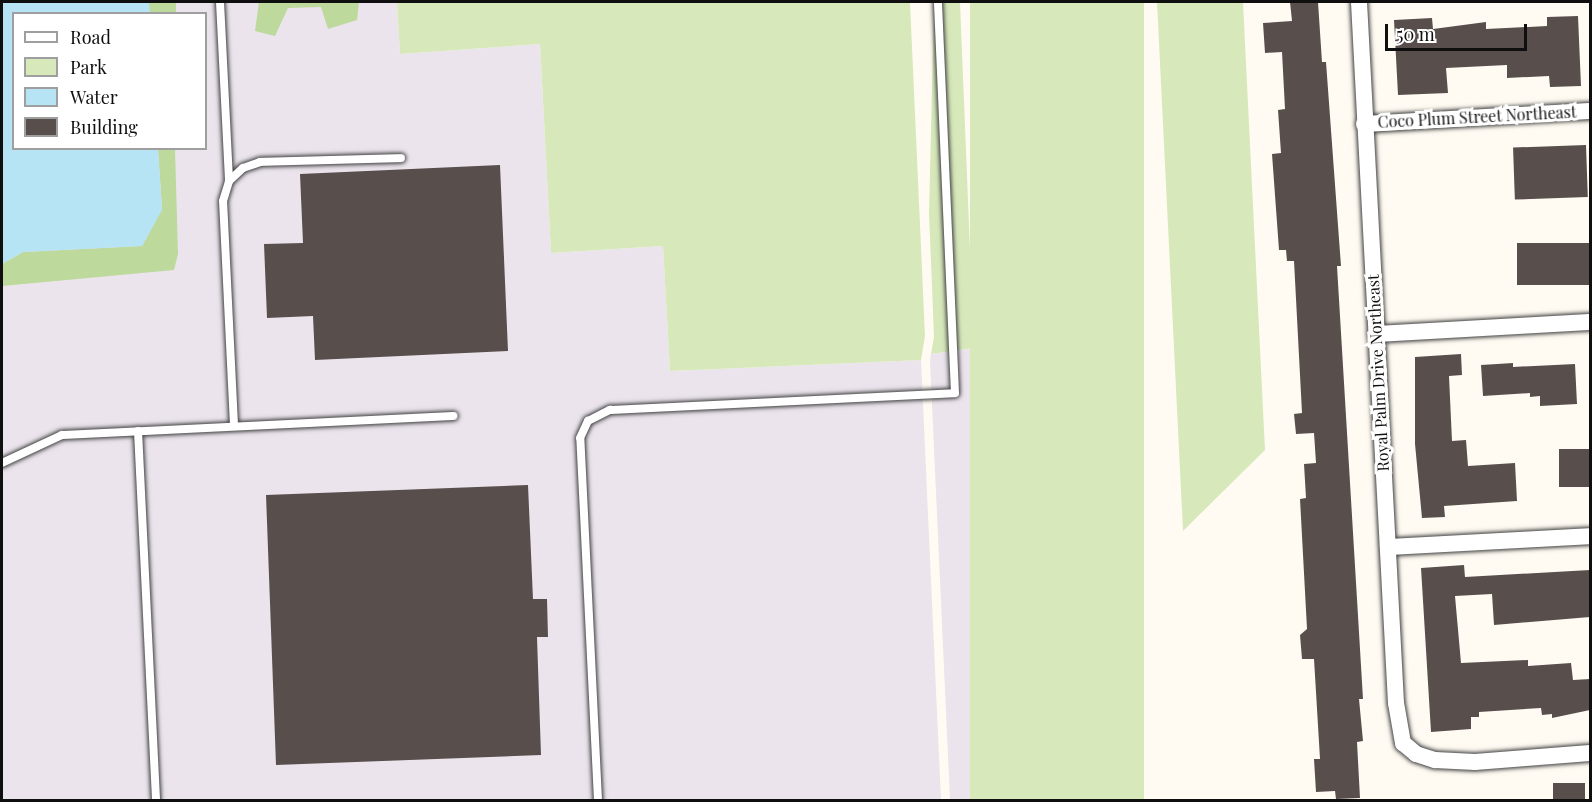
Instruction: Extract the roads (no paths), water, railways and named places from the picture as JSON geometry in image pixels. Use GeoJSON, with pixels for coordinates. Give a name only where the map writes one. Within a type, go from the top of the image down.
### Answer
{"type":"FeatureCollection","features":[{"type":"Feature","properties":{"kind":"street","name":"Royal Palm Drive Northeast"},"geometry":{"type":"LineString","coordinates":[[1359,2],[1396,703],[1403,743],[1416,754],[1455,761],[1590,753]]}},
{"type":"Feature","properties":{"kind":"street","name":"Coco Plum Street Northeast"},"geometry":{"type":"LineString","coordinates":[[1364,124],[1590,111]]}},
{"type":"Feature","properties":{"kind":"street"},"geometry":{"type":"LineString","coordinates":[[1377,334],[1590,322]]}},
{"type":"Feature","properties":{"kind":"street"},"geometry":{"type":"LineString","coordinates":[[1388,547],[1590,536]]}},
{"type":"Feature","properties":{"kind":"lane"},"geometry":{"type":"LineString","coordinates":[[220,2],[230,181],[223,201],[234,425]]}},
{"type":"Feature","properties":{"kind":"lane"},"geometry":{"type":"LineString","coordinates":[[598,801],[580,438],[588,421],[610,410],[955,393],[938,2]]}},
{"type":"Feature","properties":{"kind":"lane"},"geometry":{"type":"LineString","coordinates":[[230,181],[243,168],[260,162],[401,158]]}},
{"type":"Feature","properties":{"kind":"lane"},"geometry":{"type":"LineString","coordinates":[[2,463],[62,435],[454,416]]}},
{"type":"Feature","properties":{"kind":"lane"},"geometry":{"type":"LineString","coordinates":[[138,431],[156,801]]}},
{"type":"Feature","properties":{"kind":"water"},"geometry":{"type":"Polygon","coordinates":[[[2,2],[149,2],[150,12],[12,12],[12,150],[158,150],[162,210],[142,246],[23,252],[2,264],[2,2]]]}}]}
